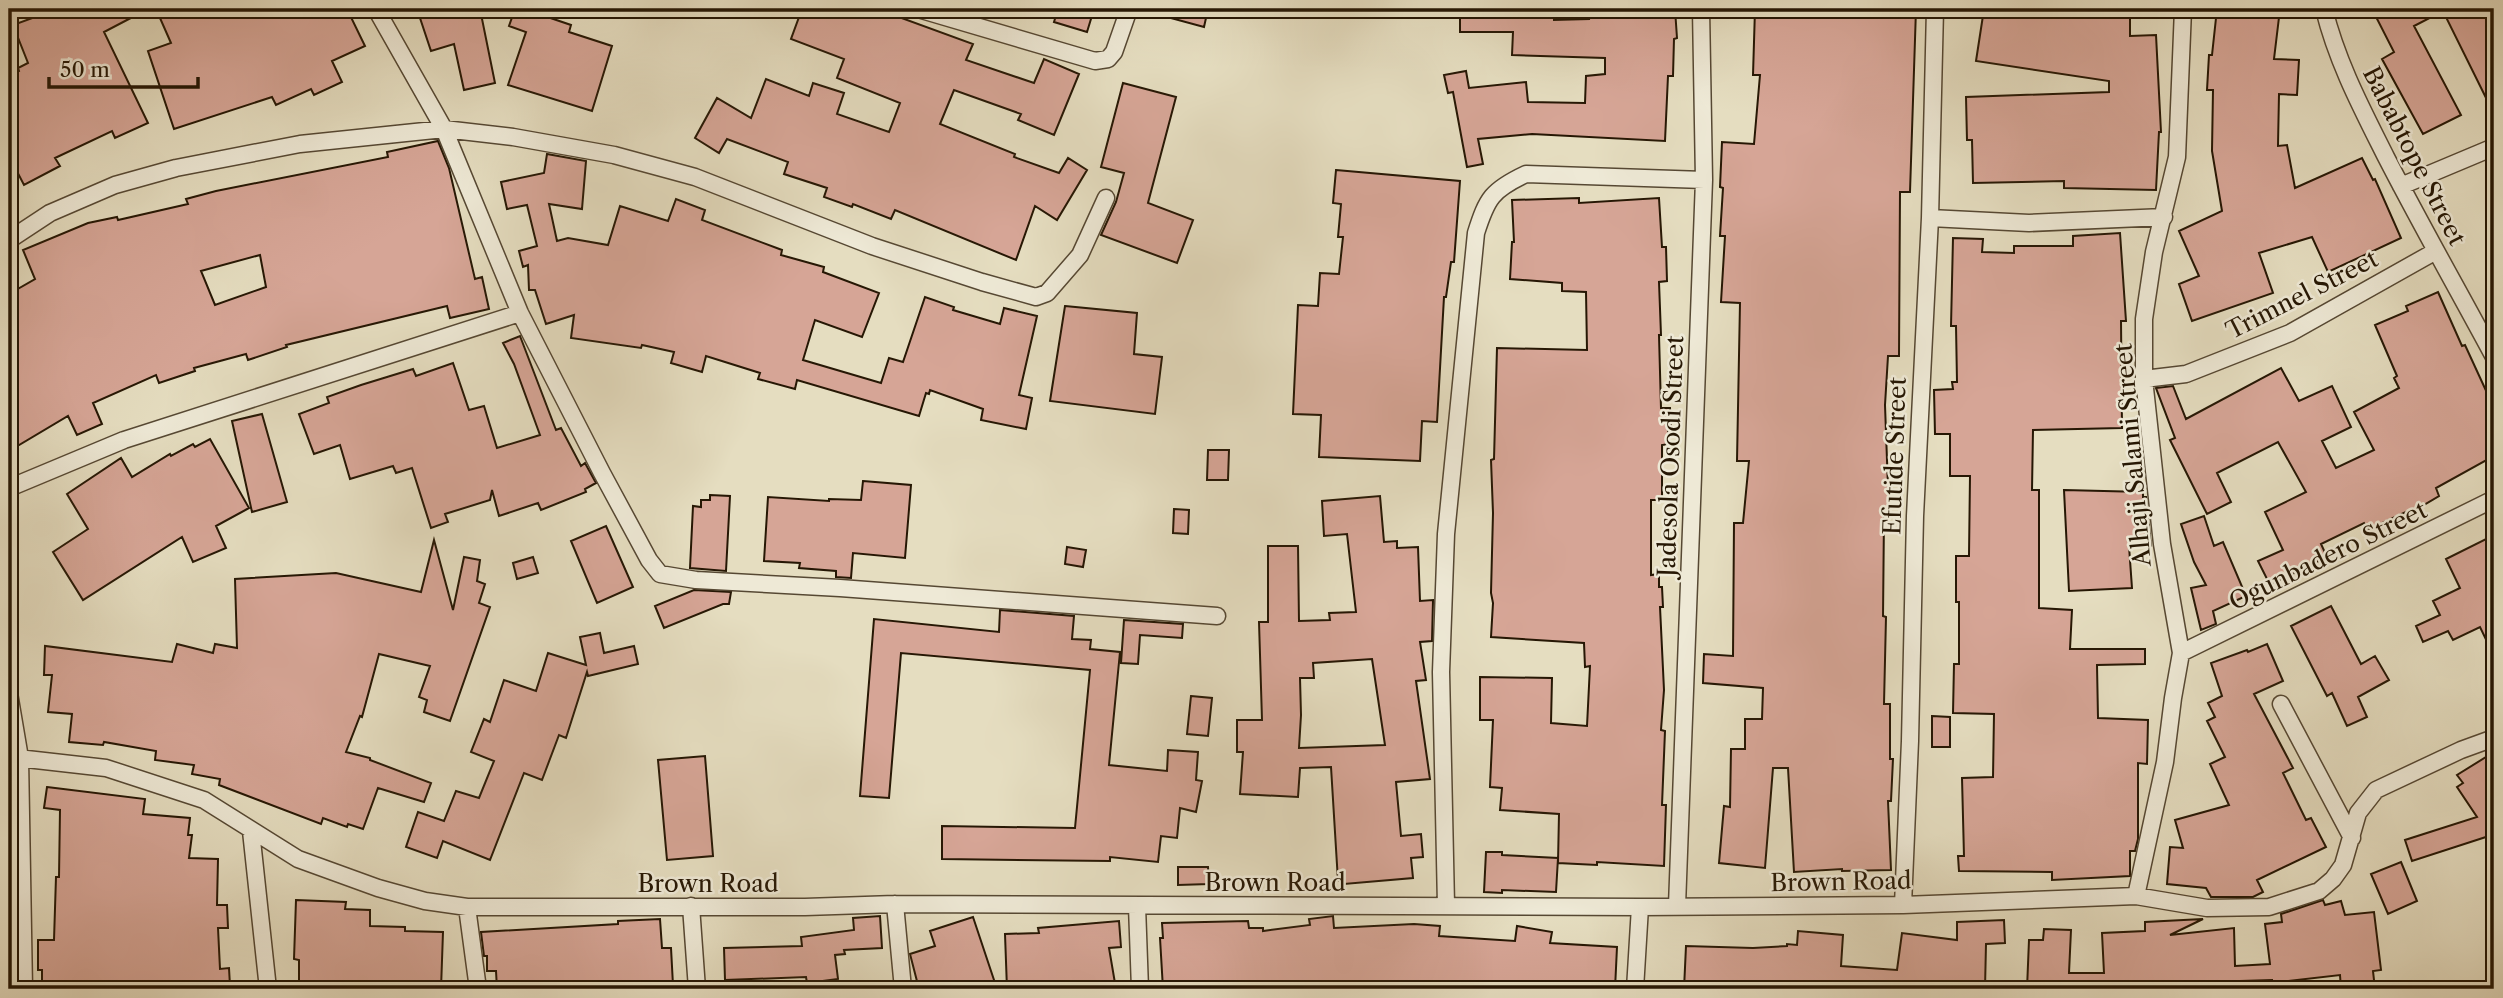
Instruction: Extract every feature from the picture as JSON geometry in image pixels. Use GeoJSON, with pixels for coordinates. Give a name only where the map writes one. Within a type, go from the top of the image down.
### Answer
{"type":"FeatureCollection","features":[{"type":"Feature","properties":{"kind":"street"},"geometry":{"type":"LineString","coordinates":[[376,9],[444,129],[520,313],[608,484],[649,560],[660,574],[696,580],[840,587],[1217,616]]}},
{"type":"Feature","properties":{"kind":"street"},"geometry":{"type":"LineString","coordinates":[[918,9],[1095,61],[1108,59],[1114,52],[1129,9]]}},
{"type":"Feature","properties":{"kind":"street","name":"Jadesola Osodi Street"},"geometry":{"type":"LineString","coordinates":[[1677,906],[1704,180],[1701,9]]}},
{"type":"Feature","properties":{"kind":"street","name":"Efutide Street"},"geometry":{"type":"LineString","coordinates":[[1903,905],[1915,516],[1930,218],[1935,9]]}},
{"type":"Feature","properties":{"kind":"street","name":"Alhaji Salami Street"},"geometry":{"type":"LineString","coordinates":[[2136,896],[2165,762],[2181,653],[2162,544],[2144,379],[2144,318],[2154,252],[2177,157],[2183,9]]}},
{"type":"Feature","properties":{"kind":"street","name":"Bababtope Street"},"geometry":{"type":"LineString","coordinates":[[2324,9],[2332,40],[2354,94],[2494,357]]}},
{"type":"Feature","properties":{"kind":"street"},"geometry":{"type":"LineString","coordinates":[[9,240],[50,213],[71,204],[115,186],[176,169],[300,144],[444,129],[513,137],[614,155],[695,177],[872,246],[1036,297],[1047,293],[1080,255],[1106,198]]}},
{"type":"Feature","properties":{"kind":"street"},"geometry":{"type":"LineString","coordinates":[[2401,186],[2494,147]]}},
{"type":"Feature","properties":{"kind":"street"},"geometry":{"type":"LineString","coordinates":[[1446,905],[1441,672],[1447,534],[1476,233],[1485,204],[1503,185],[1526,174],[1704,180]]}},
{"type":"Feature","properties":{"kind":"street"},"geometry":{"type":"LineString","coordinates":[[1930,218],[2029,223],[2164,217]]}},
{"type":"Feature","properties":{"kind":"street","name":"Trimnel Street"},"geometry":{"type":"LineString","coordinates":[[2144,379],[2186,374],[2290,333],[2436,251]]}},
{"type":"Feature","properties":{"kind":"street"},"geometry":{"type":"LineString","coordinates":[[9,488],[124,440],[520,313]]}},
{"type":"Feature","properties":{"kind":"street","name":"Ogunbadero Street"},"geometry":{"type":"LineString","coordinates":[[2181,653],[2494,499]]}},
{"type":"Feature","properties":{"kind":"street"},"geometry":{"type":"LineString","coordinates":[[9,693],[24,989]]}},
{"type":"Feature","properties":{"kind":"street"},"geometry":{"type":"LineString","coordinates":[[2281,704],[2352,838]]}},
{"type":"Feature","properties":{"kind":"street","name":"Brown Road"},"geometry":{"type":"LineString","coordinates":[[14,758],[106,768],[204,800],[298,859],[378,888],[425,901],[467,907],[805,907],[895,904],[1903,905],[2136,896],[2207,908],[2269,907],[2319,891],[2333,879],[2343,865],[2358,813],[2376,790],[2461,750],[2494,738]]}},
{"type":"Feature","properties":{"kind":"street"},"geometry":{"type":"LineString","coordinates":[[251,831],[268,989]]}},
{"type":"Feature","properties":{"kind":"street"},"geometry":{"type":"LineString","coordinates":[[895,904],[903,989]]}},
{"type":"Feature","properties":{"kind":"street"},"geometry":{"type":"LineString","coordinates":[[691,906],[697,989]]}},
{"type":"Feature","properties":{"kind":"street"},"geometry":{"type":"LineString","coordinates":[[1137,906],[1140,989]]}},
{"type":"Feature","properties":{"kind":"street"},"geometry":{"type":"LineString","coordinates":[[1635,989],[1640,906]]}},
{"type":"Feature","properties":{"kind":"street"},"geometry":{"type":"LineString","coordinates":[[467,907],[478,989]]}},
{"type":"Feature","properties":{"kind":"building"},"geometry":{"type":"Polygon","coordinates":[[[57,9],[148,9],[104,32],[148,123],[115,138],[112,131],[55,158],[60,166],[24,185],[9,156],[9,76],[28,63],[13,25],[57,9]]]}},
{"type":"Feature","properties":{"kind":"building"},"geometry":{"type":"Polygon","coordinates":[[[156,9],[347,9],[365,46],[332,61],[342,82],[314,95],[311,89],[276,105],[272,97],[174,129],[148,51],[171,43],[156,9]]]}},
{"type":"Feature","properties":{"kind":"building"},"geometry":{"type":"Polygon","coordinates":[[[417,9],[480,9],[495,83],[464,90],[454,44],[431,51],[417,9]]]}},
{"type":"Feature","properties":{"kind":"building"},"geometry":{"type":"Polygon","coordinates":[[[515,9],[524,9],[571,25],[569,32],[612,46],[592,111],[508,85],[526,32],[509,26],[515,9]]]}},
{"type":"Feature","properties":{"kind":"building"},"geometry":{"type":"Polygon","coordinates":[[[802,9],[877,9],[973,44],[966,60],[1034,83],[1044,59],[1079,74],[1054,135],[1018,120],[1021,114],[954,90],[940,124],[1015,154],[1014,157],[1059,173],[1068,158],[1087,170],[1057,220],[1035,206],[1016,260],[895,210],[891,219],[853,204],[852,207],[824,197],[827,188],[784,174],[788,162],[727,139],[719,153],[695,138],[717,98],[751,118],[766,79],[809,96],[813,83],[844,93],[837,114],[889,132],[900,103],[837,78],[844,59],[791,39],[802,9]]]}},
{"type":"Feature","properties":{"kind":"building"},"geometry":{"type":"Polygon","coordinates":[[[1058,9],[1094,9],[1087,32],[1054,22],[1058,9]]]}},
{"type":"Feature","properties":{"kind":"building"},"geometry":{"type":"Polygon","coordinates":[[[1156,9],[1208,9],[1204,27],[1156,14],[1156,9]]]}},
{"type":"Feature","properties":{"kind":"building"},"geometry":{"type":"Polygon","coordinates":[[[1460,9],[1554,9],[1554,20],[1589,19],[1588,9],[1675,9],[1677,38],[1674,39],[1673,76],[1668,76],[1665,141],[1532,134],[1478,139],[1483,164],[1467,167],[1453,92],[1448,93],[1444,75],[1466,71],[1469,88],[1526,82],[1528,102],[1585,103],[1586,76],[1605,74],[1605,58],[1512,55],[1513,32],[1460,32],[1460,9]]]}},
{"type":"Feature","properties":{"kind":"building"},"geometry":{"type":"Polygon","coordinates":[[[1755,9],[1916,9],[1910,192],[1900,192],[1899,356],[1888,356],[1885,405],[1889,515],[1884,516],[1884,704],[1890,704],[1890,759],[1893,759],[1891,801],[1888,801],[1891,870],[1794,872],[1788,768],[1773,768],[1765,868],[1719,863],[1724,806],[1730,807],[1731,749],[1745,749],[1745,719],[1762,719],[1763,688],[1703,683],[1704,654],[1733,656],[1734,523],[1743,523],[1749,461],[1737,461],[1740,303],[1721,302],[1725,236],[1720,236],[1723,188],[1720,187],[1722,142],[1754,144],[1760,75],[1753,75],[1755,9]]]}},
{"type":"Feature","properties":{"kind":"building"},"geometry":{"type":"Polygon","coordinates":[[[1984,9],[2130,9],[2130,36],[2156,35],[2161,132],[2156,190],[2064,188],[2064,181],[1973,183],[1972,140],[1967,140],[1966,97],[2109,92],[2109,81],[1976,61],[1984,9]]]}},
{"type":"Feature","properties":{"kind":"building"},"geometry":{"type":"Polygon","coordinates":[[[2217,9],[2280,9],[2274,59],[2299,60],[2297,95],[2279,94],[2278,146],[2287,145],[2295,188],[2362,158],[2373,180],[2375,179],[2401,238],[2328,272],[2312,237],[2259,253],[2273,293],[2192,321],[2179,284],[2199,276],[2179,231],[2222,211],[2212,151],[2213,90],[2207,90],[2209,55],[2212,55],[2217,9]]]}},
{"type":"Feature","properties":{"kind":"building"},"geometry":{"type":"Polygon","coordinates":[[[2372,9],[2494,9],[2494,114],[2443,11],[2414,26],[2461,115],[2423,134],[2382,59],[2394,52],[2372,9]]]}},
{"type":"Feature","properties":{"kind":"building"},"geometry":{"type":"Polygon","coordinates":[[[1123,83],[1176,97],[1148,203],[1193,220],[1177,263],[1101,235],[1116,202],[1124,173],[1101,167],[1123,83]]]}},
{"type":"Feature","properties":{"kind":"building"},"geometry":{"type":"Polygon","coordinates":[[[438,141],[449,168],[475,279],[482,277],[489,309],[450,318],[447,306],[286,345],[287,347],[248,360],[246,354],[194,368],[195,371],[159,383],[156,375],[93,403],[102,424],[77,435],[68,416],[9,451],[9,294],[35,279],[23,250],[88,223],[117,217],[118,220],[188,204],[186,199],[216,191],[388,157],[387,152],[438,141]],[[260,255],[201,271],[215,305],[266,287],[260,255]]]}},
{"type":"Feature","properties":{"kind":"building"},"geometry":{"type":"Polygon","coordinates":[[[547,154],[586,161],[582,209],[549,204],[557,241],[568,238],[608,245],[620,206],[668,221],[676,199],[705,210],[702,220],[782,250],[781,255],[824,267],[823,272],[879,293],[862,337],[815,320],[803,360],[881,383],[889,358],[903,362],[925,297],[954,307],[953,310],[1000,324],[1004,308],[1037,316],[1019,395],[1032,398],[1026,429],[981,420],[983,409],[930,390],[929,394],[926,393],[919,416],[797,380],[795,389],[758,379],[760,373],[706,356],[702,372],[671,363],[674,352],[642,345],[641,348],[571,338],[574,315],[546,324],[535,290],[529,290],[528,265],[523,267],[519,251],[537,246],[527,205],[507,209],[501,182],[544,173],[547,154]]]}},
{"type":"Feature","properties":{"kind":"building"},"geometry":{"type":"Polygon","coordinates":[[[1336,170],[1460,181],[1454,262],[1451,262],[1444,297],[1437,422],[1422,421],[1420,461],[1319,457],[1321,415],[1293,414],[1298,305],[1318,306],[1320,273],[1339,274],[1343,237],[1338,237],[1341,204],[1333,203],[1336,170]]]}},
{"type":"Feature","properties":{"kind":"building"},"geometry":{"type":"Polygon","coordinates":[[[1579,198],[1579,203],[1659,198],[1662,247],[1666,247],[1667,281],[1659,282],[1661,408],[1670,408],[1671,428],[1668,428],[1669,444],[1662,445],[1662,500],[1651,500],[1651,575],[1659,574],[1663,607],[1660,607],[1664,690],[1661,730],[1665,731],[1662,805],[1666,805],[1664,866],[1597,862],[1597,865],[1558,863],[1559,814],[1500,810],[1502,788],[1490,787],[1493,720],[1480,720],[1480,677],[1552,678],[1551,723],[1587,726],[1590,666],[1585,667],[1584,643],[1491,637],[1491,460],[1494,459],[1497,348],[1587,350],[1586,292],[1562,291],[1562,283],[1510,279],[1514,242],[1512,200],[1579,198]]]}},
{"type":"Feature","properties":{"kind":"building"},"geometry":{"type":"Polygon","coordinates":[[[2120,233],[2126,321],[2121,321],[2122,428],[2033,430],[2032,490],[2039,490],[2039,608],[2072,610],[2070,649],[2145,649],[2145,664],[2097,665],[2098,718],[2148,720],[2147,764],[2138,763],[2138,839],[2135,851],[2130,851],[2130,876],[2052,880],[2052,872],[1959,871],[1958,856],[1964,856],[1962,778],[1993,777],[1994,714],[1953,713],[1954,664],[1959,664],[1956,556],[1969,556],[1970,476],[1950,476],[1950,434],[1935,434],[1934,390],[1953,389],[1952,382],[1957,382],[1956,326],[1951,326],[1953,238],[1983,239],[1982,252],[2014,253],[2014,246],[2073,246],[2073,236],[2120,233]]]}},
{"type":"Feature","properties":{"kind":"building"},"geometry":{"type":"Polygon","coordinates":[[[2438,292],[2494,408],[2494,456],[2436,488],[2439,496],[2407,515],[2406,512],[2367,530],[2364,523],[2321,544],[2327,557],[2270,585],[2258,561],[2283,550],[2265,512],[2306,492],[2278,442],[2217,473],[2231,502],[2207,514],[2170,440],[2175,438],[2156,388],[2173,386],[2186,419],[2281,368],[2299,401],[2332,386],[2351,427],[2322,441],[2336,468],[2374,450],[2354,412],[2399,388],[2394,378],[2397,376],[2375,325],[2408,311],[2406,306],[2438,292]]]}},
{"type":"Feature","properties":{"kind":"building"},"geometry":{"type":"Polygon","coordinates":[[[1065,306],[1137,313],[1134,354],[1162,357],[1155,414],[1050,401],[1065,306]]]}},
{"type":"Feature","properties":{"kind":"building"},"geometry":{"type":"Polygon","coordinates":[[[520,336],[556,430],[561,428],[581,466],[585,463],[596,483],[585,489],[586,492],[541,510],[538,503],[499,516],[492,490],[490,500],[445,514],[448,522],[431,528],[412,468],[396,473],[393,466],[350,479],[340,445],[314,454],[299,414],[329,403],[327,397],[361,385],[413,369],[416,376],[453,363],[469,410],[484,406],[497,448],[540,435],[514,364],[503,343],[520,336]]]}},
{"type":"Feature","properties":{"kind":"building"},"geometry":{"type":"Polygon","coordinates":[[[262,414],[287,502],[252,512],[232,421],[262,414]]]}},
{"type":"Feature","properties":{"kind":"building"},"geometry":{"type":"Polygon","coordinates":[[[210,439],[249,508],[216,526],[226,548],[193,562],[182,537],[83,600],[53,552],[88,529],[67,494],[121,458],[132,477],[170,454],[171,456],[193,444],[195,447],[210,439]]]}},
{"type":"Feature","properties":{"kind":"building"},"geometry":{"type":"Polygon","coordinates":[[[1208,450],[1229,450],[1228,480],[1207,480],[1208,450]]]}},
{"type":"Feature","properties":{"kind":"building"},"geometry":{"type":"Polygon","coordinates":[[[863,481],[911,485],[905,558],[853,553],[851,578],[836,577],[836,571],[799,568],[800,563],[764,561],[768,497],[861,500],[863,481]]]}},
{"type":"Feature","properties":{"kind":"building"},"geometry":{"type":"Polygon","coordinates":[[[2064,490],[2143,492],[2143,497],[2146,497],[2151,546],[2129,546],[2132,588],[2069,591],[2064,490]]]}},
{"type":"Feature","properties":{"kind":"building"},"geometry":{"type":"Polygon","coordinates":[[[710,495],[730,496],[726,571],[690,568],[693,506],[701,507],[701,500],[710,500],[710,495]]]}},
{"type":"Feature","properties":{"kind":"building"},"geometry":{"type":"Polygon","coordinates":[[[1380,496],[1384,542],[1397,541],[1397,548],[1418,547],[1420,601],[1433,600],[1432,641],[1420,642],[1426,680],[1416,681],[1430,779],[1396,782],[1401,836],[1421,834],[1423,857],[1411,858],[1413,878],[1344,884],[1343,881],[1338,881],[1331,767],[1300,768],[1298,797],[1240,794],[1243,752],[1237,752],[1237,720],[1262,720],[1259,622],[1268,622],[1268,546],[1298,546],[1299,621],[1330,620],[1329,613],[1356,612],[1347,534],[1324,536],[1322,501],[1380,496]],[[1372,659],[1313,663],[1314,678],[1300,678],[1299,748],[1385,745],[1372,659]]]}},
{"type":"Feature","properties":{"kind":"building"},"geometry":{"type":"Polygon","coordinates":[[[1174,509],[1189,510],[1188,534],[1173,533],[1174,509]]]}},
{"type":"Feature","properties":{"kind":"building"},"geometry":{"type":"Polygon","coordinates":[[[2204,516],[2214,546],[2223,542],[2246,596],[2213,611],[2216,624],[2201,630],[2191,588],[2206,585],[2194,562],[2181,524],[2204,516]]]}},
{"type":"Feature","properties":{"kind":"building"},"geometry":{"type":"Polygon","coordinates":[[[606,526],[633,587],[597,603],[571,541],[606,526]]]}},
{"type":"Feature","properties":{"kind":"building"},"geometry":{"type":"Polygon","coordinates":[[[2494,535],[2494,656],[2480,627],[2453,640],[2448,631],[2423,642],[2416,626],[2440,615],[2433,601],[2460,588],[2446,559],[2494,535]]]}},
{"type":"Feature","properties":{"kind":"building"},"geometry":{"type":"Polygon","coordinates":[[[434,540],[453,610],[464,557],[480,560],[477,581],[485,584],[479,603],[490,607],[450,721],[424,712],[427,700],[419,697],[430,666],[379,654],[362,717],[360,716],[346,752],[370,758],[431,783],[424,802],[378,788],[363,829],[348,824],[347,827],[323,818],[321,824],[219,785],[220,779],[192,774],[194,765],[155,760],[156,751],[104,742],[103,745],[69,742],[72,714],[48,712],[52,675],[44,675],[45,646],[172,662],[177,644],[213,653],[215,644],[237,648],[235,579],[336,573],[421,592],[434,540]]]}},
{"type":"Feature","properties":{"kind":"building"},"geometry":{"type":"Polygon","coordinates":[[[1067,547],[1086,550],[1083,567],[1065,564],[1067,547]]]}},
{"type":"Feature","properties":{"kind":"building"},"geometry":{"type":"Polygon","coordinates":[[[533,557],[538,573],[517,579],[513,563],[533,557]]]}},
{"type":"Feature","properties":{"kind":"building"},"geometry":{"type":"Polygon","coordinates":[[[694,590],[731,592],[729,604],[664,628],[655,606],[694,590]]]}},
{"type":"Feature","properties":{"kind":"building"},"geometry":{"type":"Polygon","coordinates":[[[2331,606],[2361,664],[2375,656],[2389,680],[2358,697],[2367,717],[2347,726],[2332,693],[2327,696],[2291,626],[2331,606]]]}},
{"type":"Feature","properties":{"kind":"building"},"geometry":{"type":"Polygon","coordinates":[[[1000,610],[1074,616],[1072,639],[1091,640],[1090,649],[1120,652],[1109,765],[1167,771],[1168,750],[1198,752],[1196,780],[1202,781],[1196,812],[1180,808],[1177,838],[1161,836],[1158,862],[1110,857],[1110,861],[942,859],[942,826],[1075,828],[1090,670],[901,653],[889,798],[860,796],[874,619],[999,632],[1000,610]]]}},
{"type":"Feature","properties":{"kind":"building"},"geometry":{"type":"Polygon","coordinates":[[[1124,620],[1183,624],[1182,638],[1140,635],[1138,664],[1121,663],[1124,620]]]}},
{"type":"Feature","properties":{"kind":"building"},"geometry":{"type":"Polygon","coordinates":[[[600,633],[604,653],[634,646],[638,664],[588,676],[587,672],[566,738],[559,735],[542,780],[524,773],[490,860],[443,841],[437,858],[406,847],[418,812],[444,821],[456,791],[479,798],[494,761],[471,752],[484,719],[490,722],[504,680],[536,691],[548,653],[586,665],[580,637],[600,633]]]}},
{"type":"Feature","properties":{"kind":"building"},"geometry":{"type":"Polygon","coordinates":[[[2267,644],[2283,681],[2254,694],[2293,768],[2283,773],[2306,820],[2311,818],[2326,847],[2257,880],[2263,892],[2253,897],[2211,897],[2206,888],[2167,884],[2170,847],[2183,848],[2175,820],[2229,805],[2210,764],[2225,757],[2207,721],[2215,717],[2208,703],[2222,696],[2211,663],[2267,644]]]}},
{"type":"Feature","properties":{"kind":"building"},"geometry":{"type":"Polygon","coordinates":[[[1191,696],[1212,698],[1208,736],[1187,734],[1191,696]]]}},
{"type":"Feature","properties":{"kind":"building"},"geometry":{"type":"Polygon","coordinates":[[[1932,716],[1950,717],[1950,747],[1932,747],[1932,716]]]}},
{"type":"Feature","properties":{"kind":"building"},"geometry":{"type":"Polygon","coordinates":[[[2494,752],[2494,844],[2489,836],[2412,861],[2405,840],[2477,817],[2457,787],[2463,783],[2457,775],[2494,752]]]}},
{"type":"Feature","properties":{"kind":"building"},"geometry":{"type":"Polygon","coordinates":[[[705,756],[713,856],[667,860],[658,760],[705,756]]]}},
{"type":"Feature","properties":{"kind":"building"},"geometry":{"type":"Polygon","coordinates":[[[47,787],[145,799],[143,814],[190,818],[188,835],[192,835],[189,858],[218,859],[217,905],[227,905],[228,928],[218,928],[220,969],[229,968],[230,986],[42,989],[42,970],[38,970],[38,940],[54,940],[56,877],[59,877],[60,810],[44,808],[47,787]]]}},
{"type":"Feature","properties":{"kind":"building"},"geometry":{"type":"Polygon","coordinates":[[[1486,852],[1558,858],[1556,892],[1484,892],[1486,852]]]}},
{"type":"Feature","properties":{"kind":"building"},"geometry":{"type":"Polygon","coordinates":[[[2401,862],[2417,901],[2388,914],[2371,874],[2401,862]]]}},
{"type":"Feature","properties":{"kind":"building"},"geometry":{"type":"Polygon","coordinates":[[[1178,867],[1208,867],[1209,884],[1178,885],[1178,867]]]}},
{"type":"Feature","properties":{"kind":"building"},"geometry":{"type":"Polygon","coordinates":[[[296,900],[346,902],[345,909],[370,910],[370,926],[405,927],[405,931],[443,932],[441,989],[299,989],[299,960],[294,959],[296,900]]]}},
{"type":"Feature","properties":{"kind":"building"},"geometry":{"type":"Polygon","coordinates":[[[2323,900],[2325,905],[2341,901],[2345,915],[2374,912],[2381,970],[2373,971],[2375,989],[2341,989],[2340,975],[2272,983],[2272,980],[2241,981],[2242,989],[2027,989],[2029,940],[2043,940],[2044,929],[2071,930],[2069,973],[2104,973],[2102,933],[2145,931],[2145,922],[2203,919],[2170,935],[2234,928],[2235,966],[2270,964],[2265,924],[2282,922],[2281,914],[2323,900]]]}},
{"type":"Feature","properties":{"kind":"building"},"geometry":{"type":"Polygon","coordinates":[[[880,916],[882,948],[844,950],[845,954],[835,955],[838,979],[807,983],[806,977],[725,980],[724,948],[802,946],[801,937],[854,930],[853,918],[880,916]]]}},
{"type":"Feature","properties":{"kind":"building"},"geometry":{"type":"Polygon","coordinates":[[[1333,916],[1334,928],[1414,924],[1440,926],[1439,936],[1515,941],[1517,926],[1552,932],[1550,943],[1617,947],[1615,989],[1515,989],[1481,984],[1481,989],[1163,989],[1160,938],[1163,938],[1162,923],[1248,921],[1249,928],[1263,928],[1263,931],[1310,925],[1309,919],[1333,916]]]}},
{"type":"Feature","properties":{"kind":"building"},"geometry":{"type":"Polygon","coordinates":[[[973,917],[997,989],[919,989],[910,954],[935,946],[930,931],[973,917]]]}},
{"type":"Feature","properties":{"kind":"building"},"geometry":{"type":"Polygon","coordinates":[[[660,919],[662,948],[671,948],[673,985],[603,989],[497,989],[496,971],[487,971],[487,956],[484,956],[481,932],[660,919]]]}},
{"type":"Feature","properties":{"kind":"building"},"geometry":{"type":"Polygon","coordinates":[[[2004,920],[2005,943],[1986,944],[1985,989],[1684,989],[1686,946],[1753,948],[1797,945],[1798,931],[1843,935],[1841,966],[1897,970],[1902,933],[1957,940],[1957,922],[2004,920]]]}},
{"type":"Feature","properties":{"kind":"building"},"geometry":{"type":"Polygon","coordinates":[[[1119,921],[1121,947],[1109,948],[1116,989],[1007,989],[1005,934],[1039,933],[1038,928],[1119,921]]]}}]}
